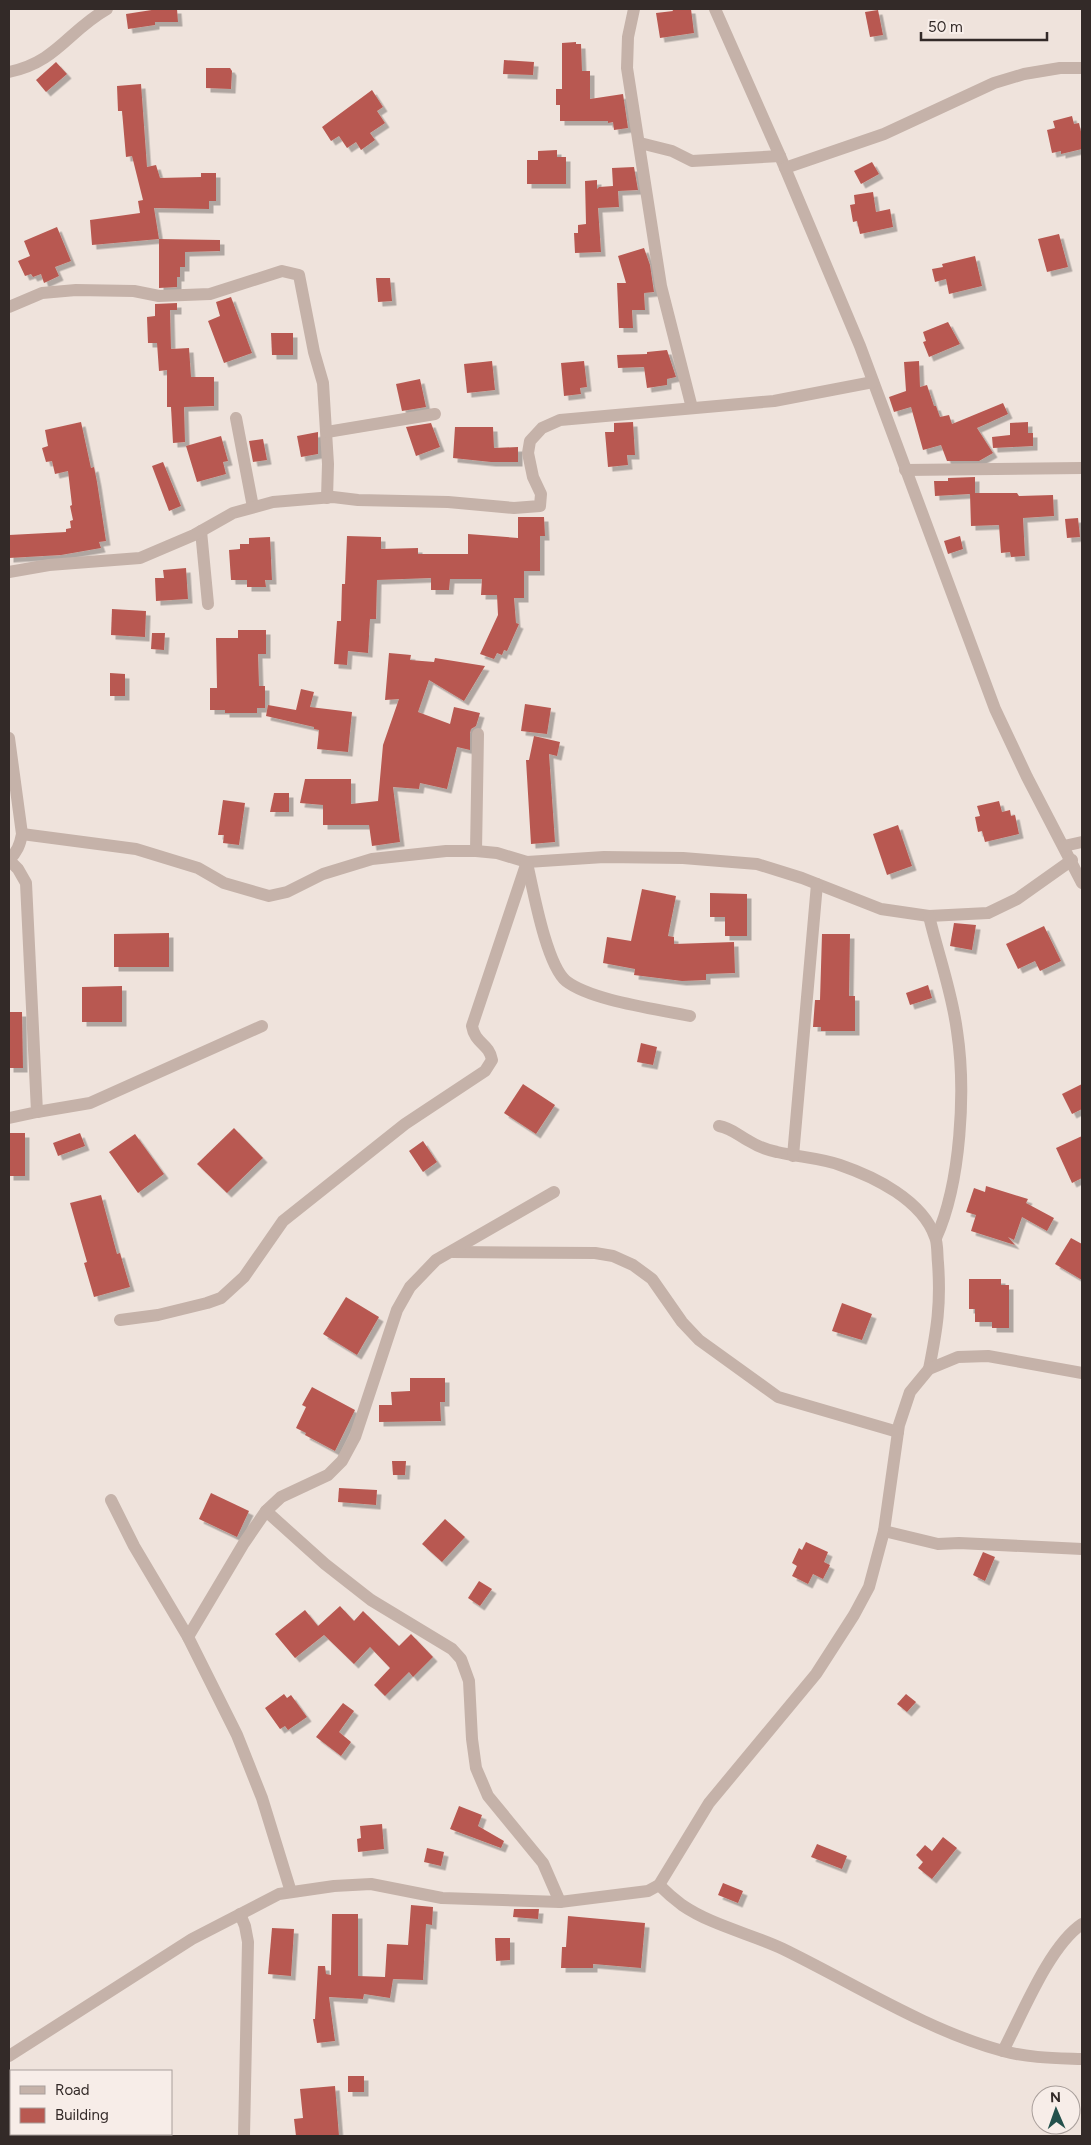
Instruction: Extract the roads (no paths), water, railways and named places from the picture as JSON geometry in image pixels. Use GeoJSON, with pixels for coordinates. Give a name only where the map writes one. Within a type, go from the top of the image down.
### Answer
{"type":"FeatureCollection","features":[{"type":"Feature","properties":{"kind":"street"},"geometry":{"type":"LineString","coordinates":[[9,72],[26,69],[44,59],[107,9]]}},
{"type":"Feature","properties":{"kind":"street"},"geometry":{"type":"LineString","coordinates":[[634,9],[628,37],[628,68],[661,286],[692,408]]}},
{"type":"Feature","properties":{"kind":"street"},"geometry":{"type":"LineString","coordinates":[[715,9],[780,156],[873,382],[995,709],[1027,777],[1072,860],[1082,883]]}},
{"type":"Feature","properties":{"kind":"street"},"geometry":{"type":"LineString","coordinates":[[785,168],[884,134],[994,83],[1024,74],[1060,68],[1082,68]]}},
{"type":"Feature","properties":{"kind":"street"},"geometry":{"type":"LineString","coordinates":[[640,143],[672,151],[692,161],[780,156]]}},
{"type":"Feature","properties":{"kind":"street"},"geometry":{"type":"LineString","coordinates":[[9,307],[42,293],[76,290],[134,291],[159,296],[210,294],[282,271],[299,275],[302,281],[314,352],[323,383],[327,432],[327,498]]}},
{"type":"Feature","properties":{"kind":"street"},"geometry":{"type":"LineString","coordinates":[[9,572],[49,565],[140,558],[202,531],[232,513],[273,502],[327,498],[448,502],[514,508],[540,506],[541,494],[533,477],[528,453],[530,441],[542,428],[560,420],[774,401],[873,382]]}},
{"type":"Feature","properties":{"kind":"street"},"geometry":{"type":"LineString","coordinates":[[327,432],[435,414]]}},
{"type":"Feature","properties":{"kind":"street"},"geometry":{"type":"LineString","coordinates":[[236,418],[253,507]]}},
{"type":"Feature","properties":{"kind":"street"},"geometry":{"type":"LineString","coordinates":[[905,470],[1082,468]]}},
{"type":"Feature","properties":{"kind":"street"},"geometry":{"type":"LineString","coordinates":[[202,531],[208,604]]}},
{"type":"Feature","properties":{"kind":"street"},"geometry":{"type":"LineString","coordinates":[[476,850],[478,734]]}},
{"type":"Feature","properties":{"kind":"street"},"geometry":{"type":"LineString","coordinates":[[9,738],[22,834],[21,844],[9,860],[18,868],[26,883],[37,1112]]}},
{"type":"Feature","properties":{"kind":"street"},"geometry":{"type":"LineString","coordinates":[[22,834],[136,849],[198,868],[224,883],[269,896],[287,892],[323,874],[372,859],[446,851],[476,850],[497,853],[527,862],[604,857],[683,858],[757,864],[780,870],[881,909],[928,916],[988,914],[1017,899],[1072,860]]}},
{"type":"Feature","properties":{"kind":"street"},"geometry":{"type":"LineString","coordinates":[[1064,846],[1082,842]]}},
{"type":"Feature","properties":{"kind":"street"},"geometry":{"type":"LineString","coordinates":[[527,862],[548,945],[560,974],[567,981],[593,994],[690,1016]]}},
{"type":"Feature","properties":{"kind":"street"},"geometry":{"type":"LineString","coordinates":[[120,1320],[158,1315],[221,1298],[244,1277],[283,1221],[405,1124],[485,1071],[492,1060],[491,1053],[474,1037],[472,1026],[527,862]]}},
{"type":"Feature","properties":{"kind":"street"},"geometry":{"type":"LineString","coordinates":[[793,1156],[817,884]]}},
{"type":"Feature","properties":{"kind":"street"},"geometry":{"type":"LineString","coordinates":[[928,916],[957,1031],[960,1076],[960,1109],[954,1176],[943,1221],[936,1238]]}},
{"type":"Feature","properties":{"kind":"street"},"geometry":{"type":"LineString","coordinates":[[9,1118],[90,1103],[262,1026]]}},
{"type":"Feature","properties":{"kind":"street"},"geometry":{"type":"LineString","coordinates":[[719,1126],[728,1128],[748,1141],[768,1150],[840,1165],[868,1176],[900,1195],[917,1208],[936,1238],[940,1294],[938,1324],[929,1369]]}},
{"type":"Feature","properties":{"kind":"street"},"geometry":{"type":"LineString","coordinates":[[188,1637],[244,1543],[266,1511],[282,1497],[328,1475],[342,1461],[358,1428],[397,1310],[410,1287],[436,1260],[554,1192]]}},
{"type":"Feature","properties":{"kind":"street"},"geometry":{"type":"LineString","coordinates":[[450,1252],[595,1253],[613,1256],[633,1265],[652,1279],[682,1322],[698,1340],[778,1397],[898,1432]]}},
{"type":"Feature","properties":{"kind":"street"},"geometry":{"type":"LineString","coordinates":[[9,2056],[192,1939],[279,1894],[371,1884],[442,1898],[560,1902],[648,1891],[659,1885],[708,1803],[816,1674],[854,1615],[869,1587],[884,1531],[898,1432],[910,1392],[929,1369],[958,1357],[988,1356],[1082,1373]]}},
{"type":"Feature","properties":{"kind":"street"},"geometry":{"type":"LineString","coordinates":[[110,1500],[134,1546],[188,1637],[241,1744],[262,1798],[291,1892]]}},
{"type":"Feature","properties":{"kind":"street"},"geometry":{"type":"LineString","coordinates":[[266,1511],[325,1564],[371,1600],[452,1649],[461,1659],[469,1681],[472,1739],[476,1768],[488,1796],[543,1863],[560,1902]]}},
{"type":"Feature","properties":{"kind":"street"},"geometry":{"type":"LineString","coordinates":[[884,1531],[938,1544],[958,1543],[1082,1549]]}},
{"type":"Feature","properties":{"kind":"street"},"geometry":{"type":"LineString","coordinates":[[659,1885],[682,1905],[717,1922],[772,1944],[924,2020],[968,2039],[1003,2051],[1036,2058],[1082,2059]]}},
{"type":"Feature","properties":{"kind":"street"},"geometry":{"type":"LineString","coordinates":[[240,1914],[245,1926],[248,1942],[244,2136]]}},
{"type":"Feature","properties":{"kind":"street"},"geometry":{"type":"LineString","coordinates":[[1003,2051],[1045,1970],[1062,1944],[1082,1924]]}}]}
